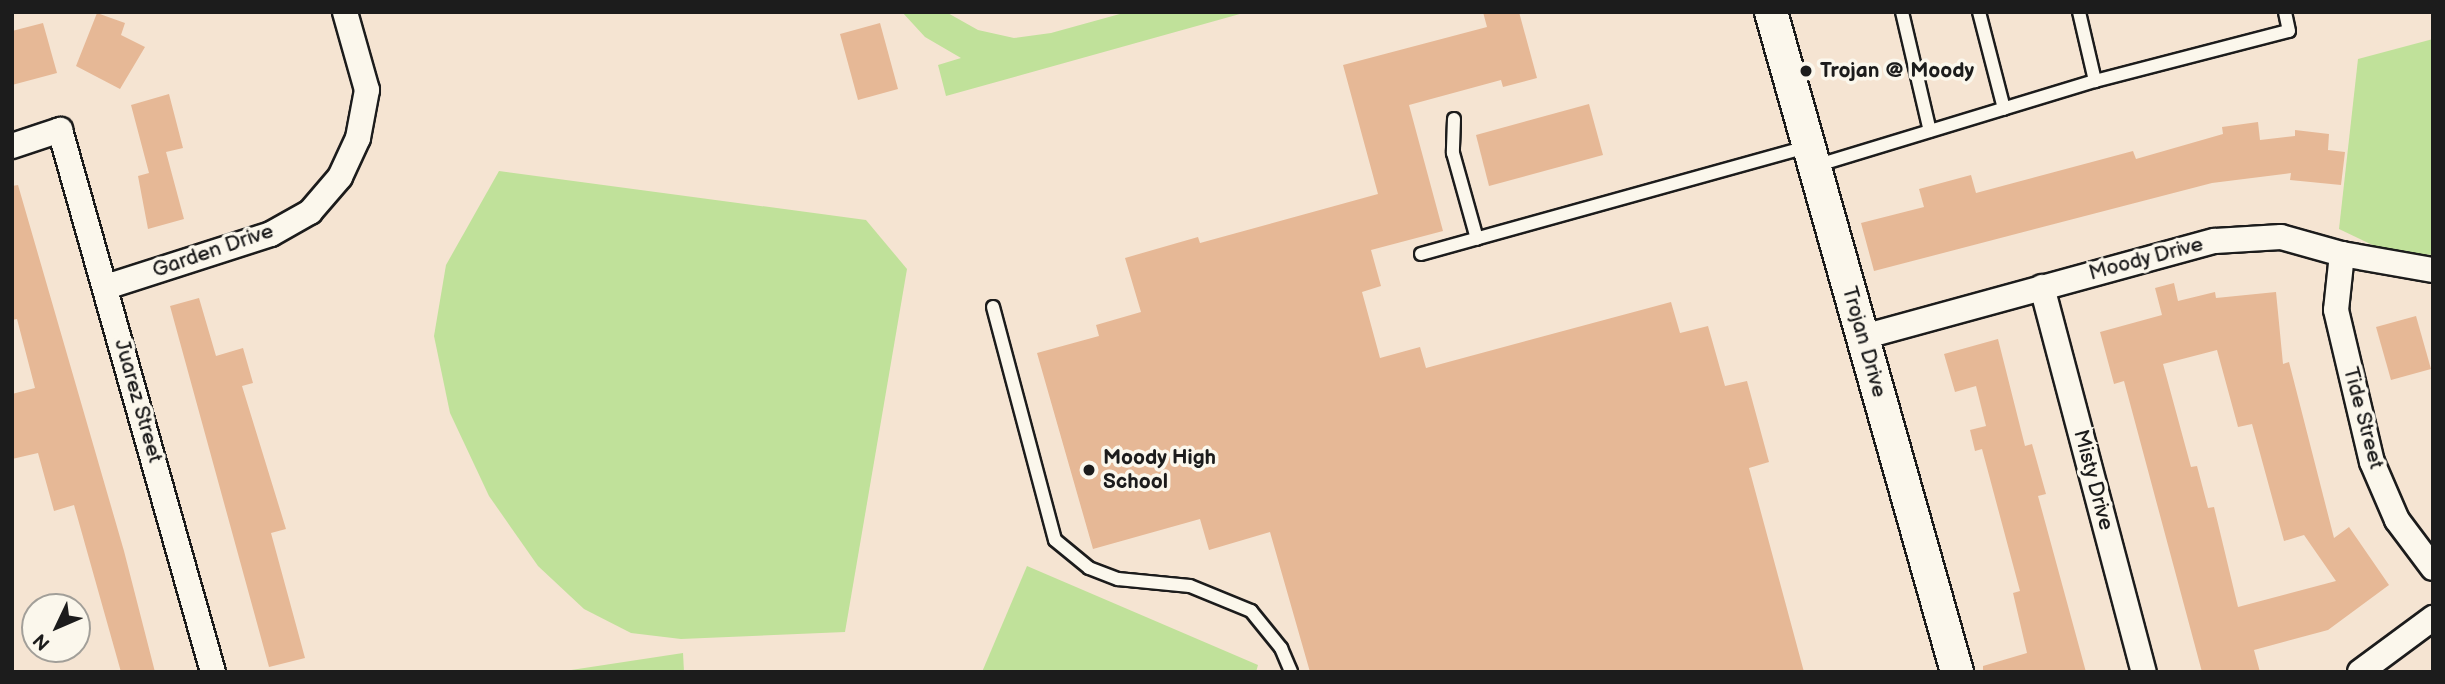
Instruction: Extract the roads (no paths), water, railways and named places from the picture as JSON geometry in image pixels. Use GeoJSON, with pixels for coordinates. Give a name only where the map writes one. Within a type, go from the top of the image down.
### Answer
{"type":"FeatureCollection","features":[{"type":"Feature","properties":{"kind":"street","name":"Garden Drive"},"geometry":{"type":"LineString","coordinates":[[106,287],[271,234],[310,212],[340,177],[358,138],[367,90],[345,12]]}},
{"type":"Feature","properties":{"kind":"street","name":"Trojan Drive"},"geometry":{"type":"LineString","coordinates":[[1771,12],[1957,672]]}},
{"type":"Feature","properties":{"kind":"street","name":"Juarez Street"},"geometry":{"type":"LineString","coordinates":[[12,146],[60,130],[213,672]]}},
{"type":"Feature","properties":{"kind":"street","name":"Moody Drive"},"geometry":{"type":"LineString","coordinates":[[1863,337],[2215,241],[2281,237],[2342,254],[2433,270]]}},
{"type":"Feature","properties":{"kind":"street","name":"Tide Street"},"geometry":{"type":"LineString","coordinates":[[2342,254],[2336,310],[2372,462],[2397,520],[2433,568]]}},
{"type":"Feature","properties":{"kind":"street","name":"Misty Drive"},"geometry":{"type":"LineString","coordinates":[[2042,287],[2144,672]]}},
{"type":"Feature","properties":{"kind":"street"},"geometry":{"type":"LineString","coordinates":[[2360,672],[2433,618]]}},
{"type":"Feature","properties":{"kind":"lane"},"geometry":{"type":"LineString","coordinates":[[1902,12],[1930,131]]}},
{"type":"Feature","properties":{"kind":"lane"},"geometry":{"type":"LineString","coordinates":[[1979,12],[2004,109]]}},
{"type":"Feature","properties":{"kind":"lane"},"geometry":{"type":"LineString","coordinates":[[2078,12],[2095,81]]}},
{"type":"Feature","properties":{"kind":"lane"},"geometry":{"type":"LineString","coordinates":[[1421,254],[1811,156],[1930,131],[2095,81],[2289,31],[2285,12]]}},
{"type":"Feature","properties":{"kind":"lane"},"geometry":{"type":"LineString","coordinates":[[1454,119],[1453,153],[1477,239]]}},
{"type":"Feature","properties":{"kind":"lane"},"geometry":{"type":"LineString","coordinates":[[993,307],[1055,540],[1089,568],[1118,579],[1190,586],[1251,611],[1281,648],[1291,672]]}},
{"type":"Feature","properties":{"kind":"place","name":"Trojan @ Moody"},"geometry":{"type":"Point","coordinates":[1806,71]}},
{"type":"Feature","properties":{"kind":"place","name":"Moody High School"},"geometry":{"type":"Point","coordinates":[1089,470]}}]}
